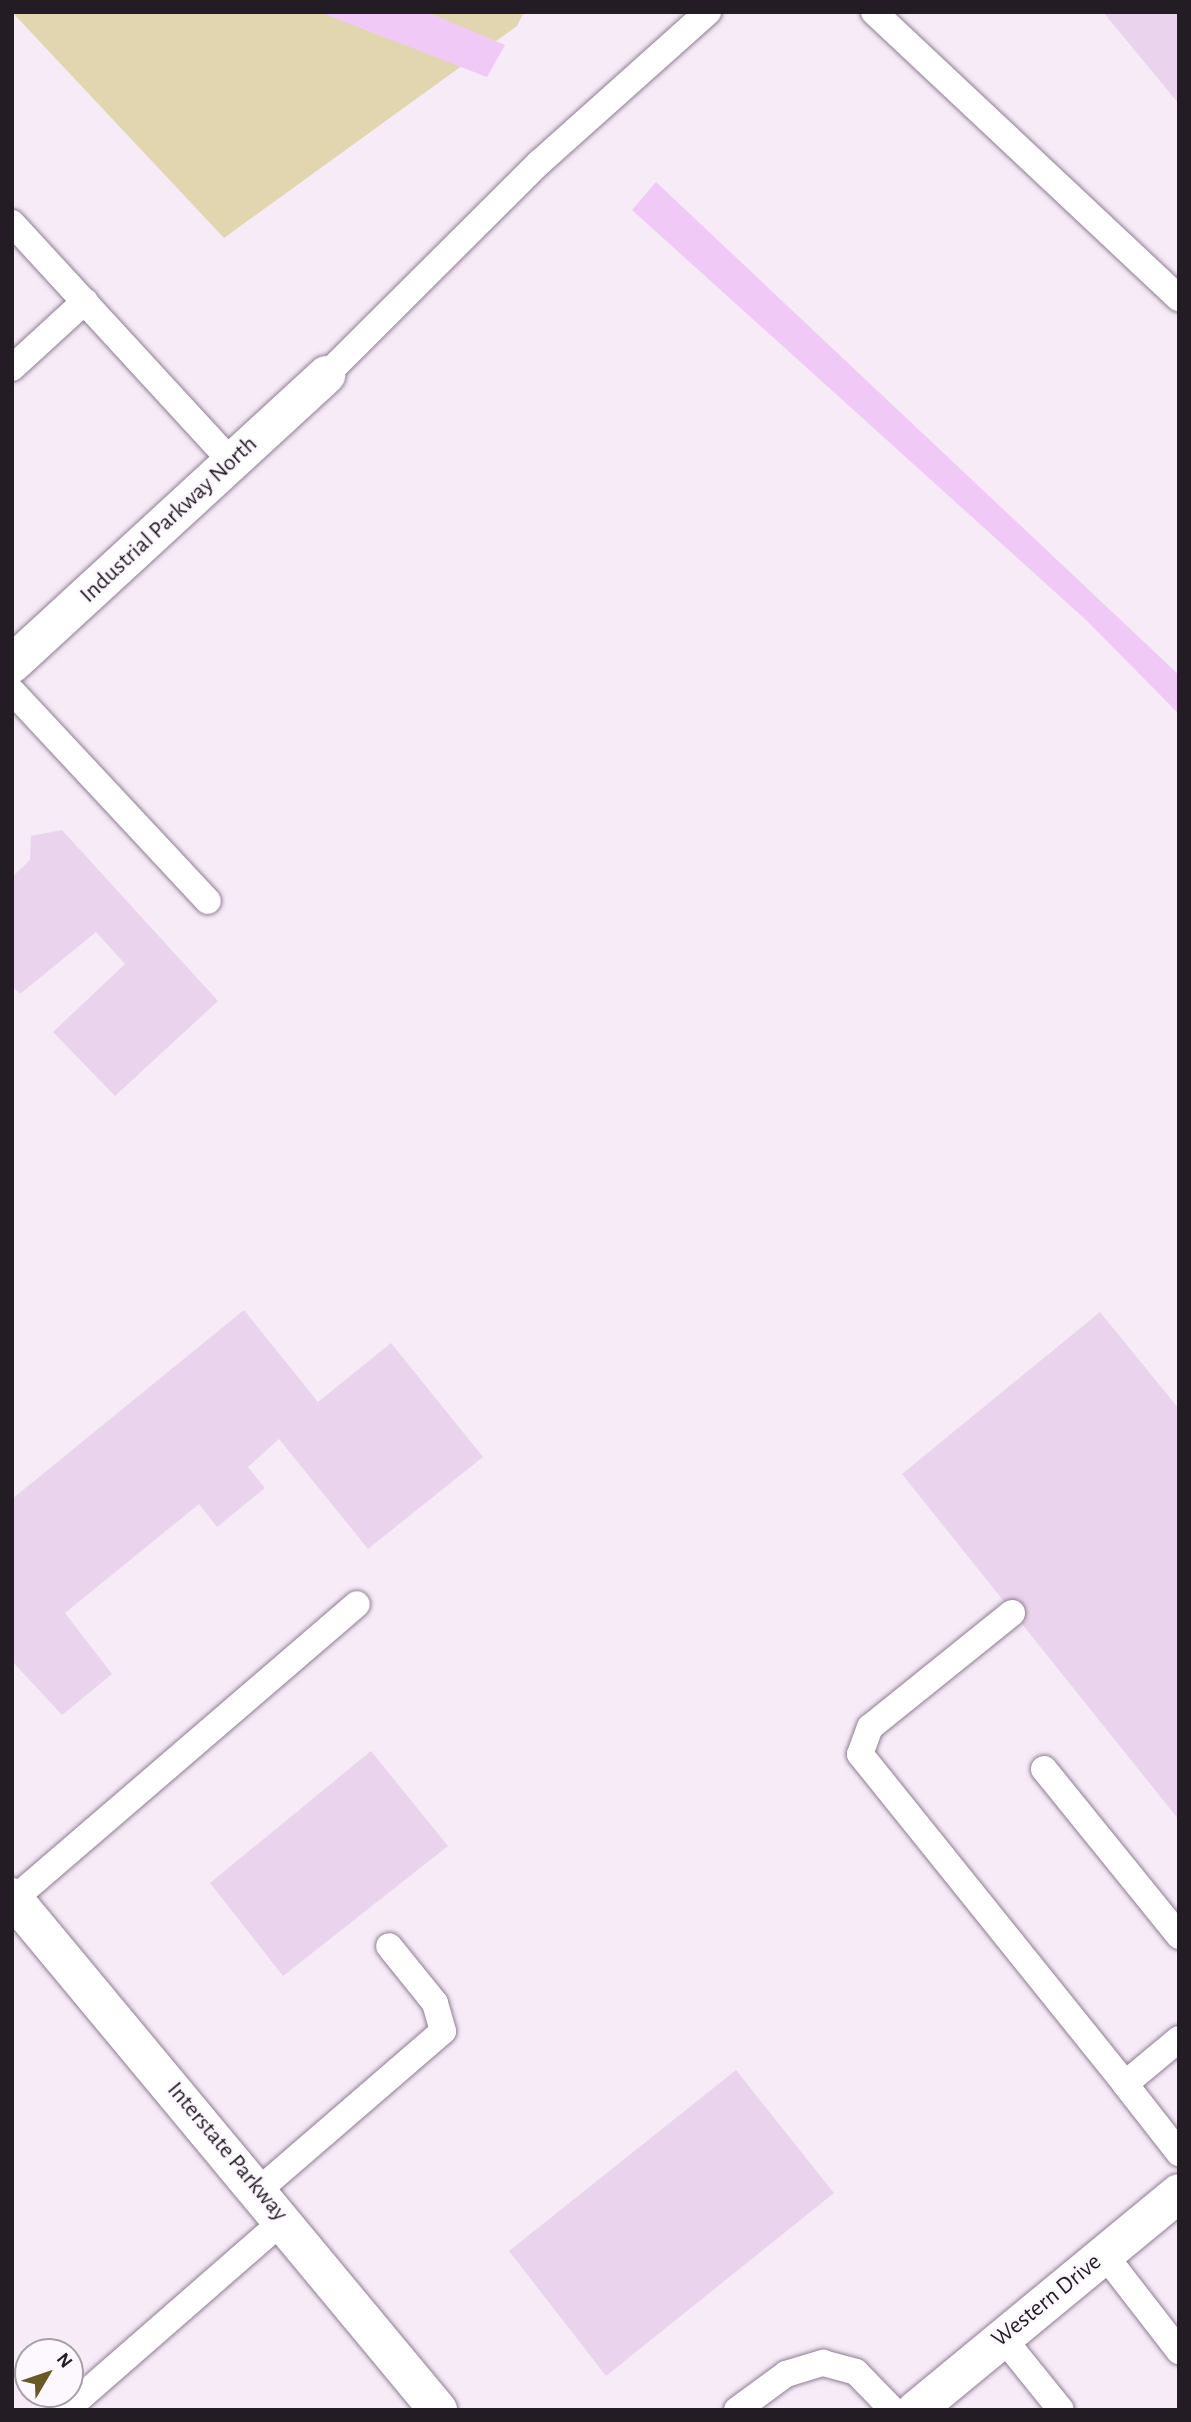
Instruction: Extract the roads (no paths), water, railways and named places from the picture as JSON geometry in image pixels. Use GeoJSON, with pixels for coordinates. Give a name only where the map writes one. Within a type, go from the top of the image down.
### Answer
{"type":"FeatureCollection","features":[{"type":"Feature","properties":{"kind":"street","name":"Industrial Parkway North"},"geometry":{"type":"LineString","coordinates":[[12,664],[326,375]]}},
{"type":"Feature","properties":{"kind":"street","name":"Interstate Parkway"},"geometry":{"type":"LineString","coordinates":[[13,1898],[284,2220],[438,2410]]}},
{"type":"Feature","properties":{"kind":"street","name":"Western Drive"},"geometry":{"type":"LineString","coordinates":[[916,2410],[1179,2193]]}},
{"type":"Feature","properties":{"kind":"lane"},"geometry":{"type":"LineString","coordinates":[[326,375],[539,163],[708,12]]}},
{"type":"Feature","properties":{"kind":"lane"},"geometry":{"type":"LineString","coordinates":[[874,12],[1179,298]]}},
{"type":"Feature","properties":{"kind":"lane"},"geometry":{"type":"LineString","coordinates":[[12,223],[232,462]]}},
{"type":"Feature","properties":{"kind":"lane"},"geometry":{"type":"LineString","coordinates":[[12,368],[85,301]]}},
{"type":"Feature","properties":{"kind":"lane"},"geometry":{"type":"LineString","coordinates":[[12,691],[208,901]]}},
{"type":"Feature","properties":{"kind":"lane"},"geometry":{"type":"LineString","coordinates":[[13,1898],[357,1604]]}},
{"type":"Feature","properties":{"kind":"lane"},"geometry":{"type":"LineString","coordinates":[[1012,1613],[870,1727],[860,1754],[1179,2153]]}},
{"type":"Feature","properties":{"kind":"lane"},"geometry":{"type":"LineString","coordinates":[[1044,1769],[1179,1936]]}},
{"type":"Feature","properties":{"kind":"lane"},"geometry":{"type":"LineString","coordinates":[[259,2190],[443,2031],[435,2003],[389,1946]]}},
{"type":"Feature","properties":{"kind":"lane"},"geometry":{"type":"LineString","coordinates":[[1125,2084],[1179,2039]]}},
{"type":"Feature","properties":{"kind":"lane"},"geometry":{"type":"LineString","coordinates":[[66,2410],[284,2220]]}},
{"type":"Feature","properties":{"kind":"lane"},"geometry":{"type":"LineString","coordinates":[[1104,2254],[1179,2351]]}},
{"type":"Feature","properties":{"kind":"lane"},"geometry":{"type":"LineString","coordinates":[[1003,2338],[1062,2410]]}},
{"type":"Feature","properties":{"kind":"lane"},"geometry":{"type":"LineString","coordinates":[[737,2410],[786,2374],[823,2363],[856,2372],[893,2410]]}}]}
